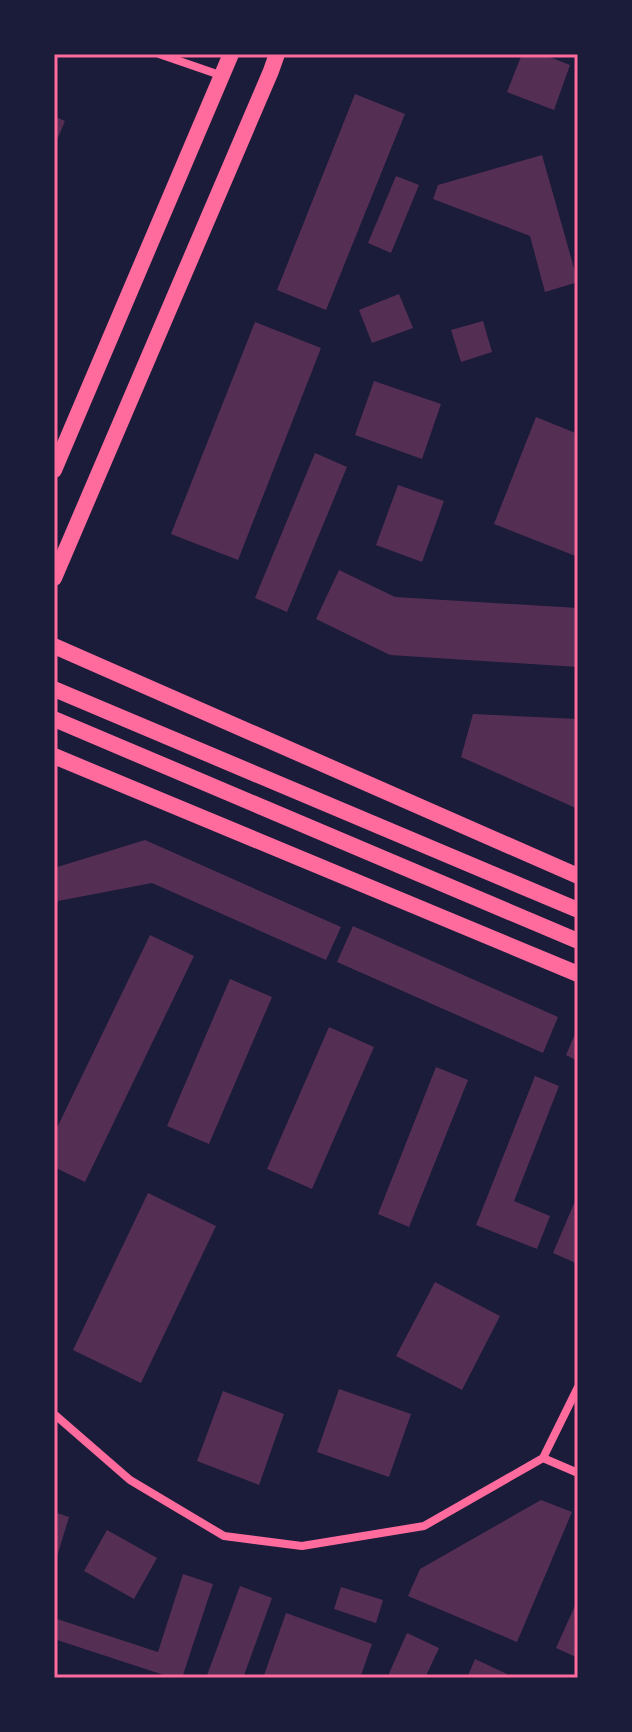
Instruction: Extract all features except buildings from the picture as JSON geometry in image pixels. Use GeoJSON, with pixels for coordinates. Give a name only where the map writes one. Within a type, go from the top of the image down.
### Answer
{"type":"FeatureCollection","features":[{"type":"Feature","properties":{"kind":"main road"},"geometry":{"type":"LineString","coordinates":[[54,470],[231,54]]}},
{"type":"Feature","properties":{"kind":"main road"},"geometry":{"type":"LineString","coordinates":[[54,578],[277,54]]}},
{"type":"Feature","properties":{"kind":"main road"},"geometry":{"type":"LineString","coordinates":[[54,646],[578,876]]}},
{"type":"Feature","properties":{"kind":"main road"},"geometry":{"type":"LineString","coordinates":[[54,689],[578,910]]}},
{"type":"Feature","properties":{"kind":"main road"},"geometry":{"type":"LineString","coordinates":[[54,719],[578,941]]}},
{"type":"Feature","properties":{"kind":"main road"},"geometry":{"type":"LineString","coordinates":[[54,756],[578,974]]}},
{"type":"Feature","properties":{"kind":"street"},"geometry":{"type":"LineString","coordinates":[[159,54],[217,74]]}},
{"type":"Feature","properties":{"kind":"street"},"geometry":{"type":"LineString","coordinates":[[54,1414],[130,1480],[224,1536],[302,1546],[424,1526],[543,1458],[578,1387]]}},
{"type":"Feature","properties":{"kind":"street"},"geometry":{"type":"LineString","coordinates":[[543,1458],[578,1473]]}}]}
